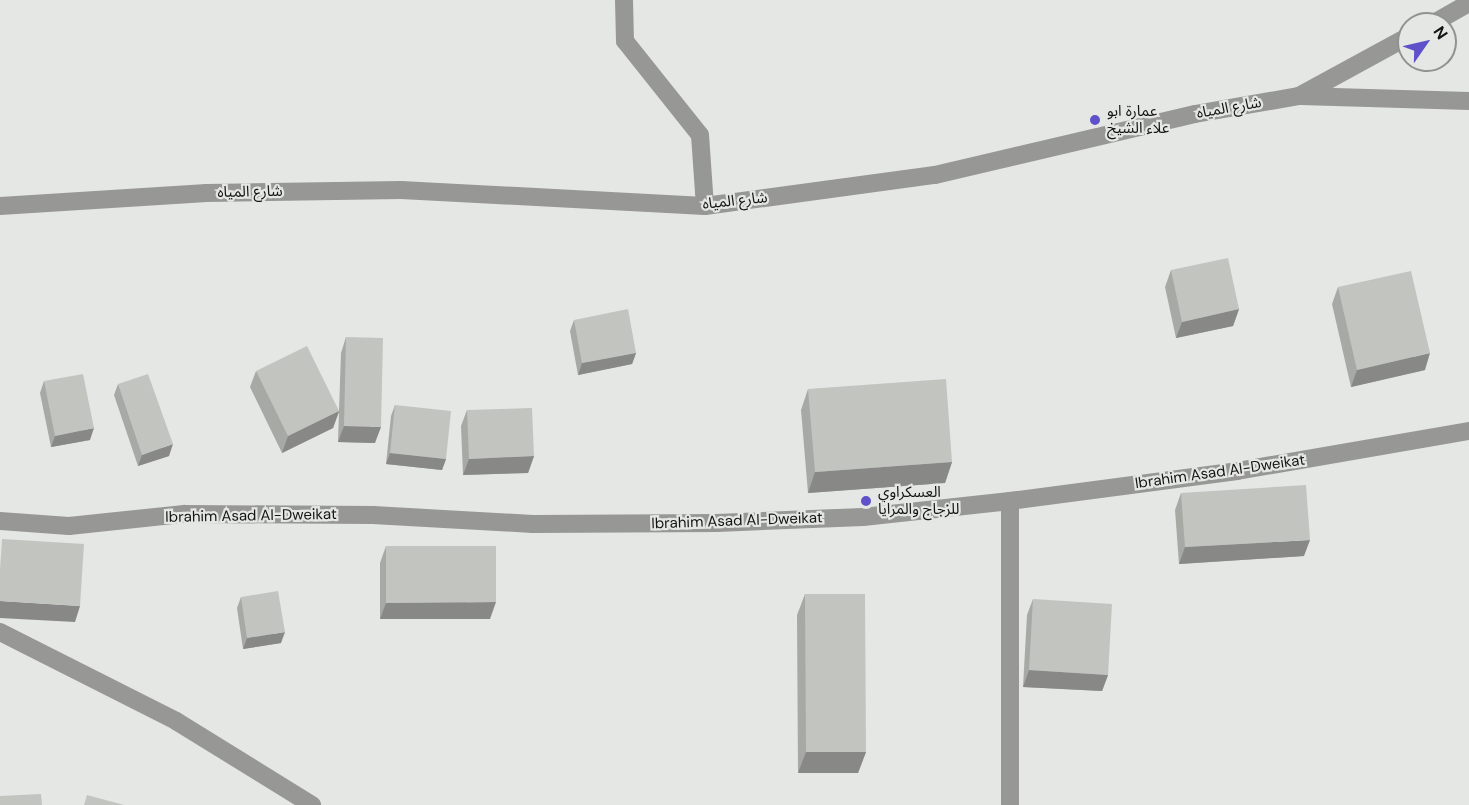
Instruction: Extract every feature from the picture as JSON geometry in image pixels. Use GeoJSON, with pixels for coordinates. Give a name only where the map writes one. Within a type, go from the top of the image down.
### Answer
{"type":"FeatureCollection","features":[{"type":"Feature","properties":{"kind":"street"},"geometry":{"type":"LineString","coordinates":[[624,0],[625,41],[700,135],[705,206]]}},
{"type":"Feature","properties":{"kind":"street"},"geometry":{"type":"LineString","coordinates":[[1453,12],[1469,3]]}},
{"type":"Feature","properties":{"kind":"street","name":"شارع المياه"},"geometry":{"type":"LineString","coordinates":[[0,206],[207,193],[401,190],[705,206],[935,175],[1196,114],[1299,96],[1397,43]]}},
{"type":"Feature","properties":{"kind":"street"},"geometry":{"type":"LineString","coordinates":[[1299,96],[1469,101]]}},
{"type":"Feature","properties":{"kind":"street","name":"Ibrahim Asad Al-Dweikat"},"geometry":{"type":"LineString","coordinates":[[0,520],[69,526],[184,514],[373,515],[533,524],[717,523],[863,517],[1010,501],[1237,471],[1469,432]]}},
{"type":"Feature","properties":{"kind":"street"},"geometry":{"type":"LineString","coordinates":[[1010,501],[1010,805]]}},
{"type":"Feature","properties":{"kind":"street"},"geometry":{"type":"LineString","coordinates":[[0,632],[176,721],[312,805]]}},
{"type":"Feature","properties":{"kind":"building"},"geometry":{"type":"Polygon","coordinates":[[[1228,258],[1239,309],[1182,322],[1171,270],[1228,258]]]}},
{"type":"Feature","properties":{"kind":"building"},"geometry":{"type":"Polygon","coordinates":[[[1411,271],[1430,353],[1357,370],[1338,287],[1411,271]]]}},
{"type":"Feature","properties":{"kind":"building"},"geometry":{"type":"Polygon","coordinates":[[[628,309],[636,353],[582,363],[574,320],[628,309]]]}},
{"type":"Feature","properties":{"kind":"building"},"geometry":{"type":"Polygon","coordinates":[[[346,337],[383,338],[381,427],[344,426],[346,337]]]}},
{"type":"Feature","properties":{"kind":"building"},"geometry":{"type":"Polygon","coordinates":[[[307,346],[339,411],[288,436],[256,371],[307,346]]]}},
{"type":"Feature","properties":{"kind":"building"},"geometry":{"type":"Polygon","coordinates":[[[83,374],[94,428],[55,436],[44,381],[83,374]]]}},
{"type":"Feature","properties":{"kind":"building"},"geometry":{"type":"Polygon","coordinates":[[[148,374],[173,444],[142,455],[118,384],[148,374]]]}},
{"type":"Feature","properties":{"kind":"building"},"geometry":{"type":"Polygon","coordinates":[[[946,379],[952,462],[815,472],[808,389],[946,379]]]}},
{"type":"Feature","properties":{"kind":"building"},"geometry":{"type":"Polygon","coordinates":[[[395,405],[451,411],[446,459],[390,453],[395,405]]]}},
{"type":"Feature","properties":{"kind":"building"},"geometry":{"type":"Polygon","coordinates":[[[532,408],[534,456],[469,459],[467,410],[532,408]]]}},
{"type":"Feature","properties":{"kind":"building"},"geometry":{"type":"Polygon","coordinates":[[[1306,485],[1310,540],[1185,547],[1181,493],[1306,485]]]}},
{"type":"Feature","properties":{"kind":"building"},"geometry":{"type":"Polygon","coordinates":[[[2,539],[84,544],[80,606],[0,601],[2,539]]]}},
{"type":"Feature","properties":{"kind":"building"},"geometry":{"type":"Polygon","coordinates":[[[386,546],[496,546],[496,602],[386,603],[386,546]]]}},
{"type":"Feature","properties":{"kind":"building"},"geometry":{"type":"Polygon","coordinates":[[[278,591],[285,632],[247,638],[241,597],[278,591]]]}},
{"type":"Feature","properties":{"kind":"building"},"geometry":{"type":"Polygon","coordinates":[[[805,594],[865,594],[866,752],[806,752],[805,594]]]}},
{"type":"Feature","properties":{"kind":"building"},"geometry":{"type":"Polygon","coordinates":[[[1033,599],[1112,604],[1108,675],[1029,670],[1033,599]]]}},
{"type":"Feature","properties":{"kind":"building"},"geometry":{"type":"Polygon","coordinates":[[[41,794],[42,805],[0,805],[0,796],[41,794]]]}},
{"type":"Feature","properties":{"kind":"building"},"geometry":{"type":"Polygon","coordinates":[[[87,795],[124,805],[84,805],[87,795]]]}},
{"type":"Feature","properties":{"kind":"place","name":"عمارة ابو علاء الشيخ"},"geometry":{"type":"Point","coordinates":[1095,120]}},
{"type":"Feature","properties":{"kind":"place","name":"العسكراوي للزجاج والمرايا"},"geometry":{"type":"Point","coordinates":[866,501]}}]}
